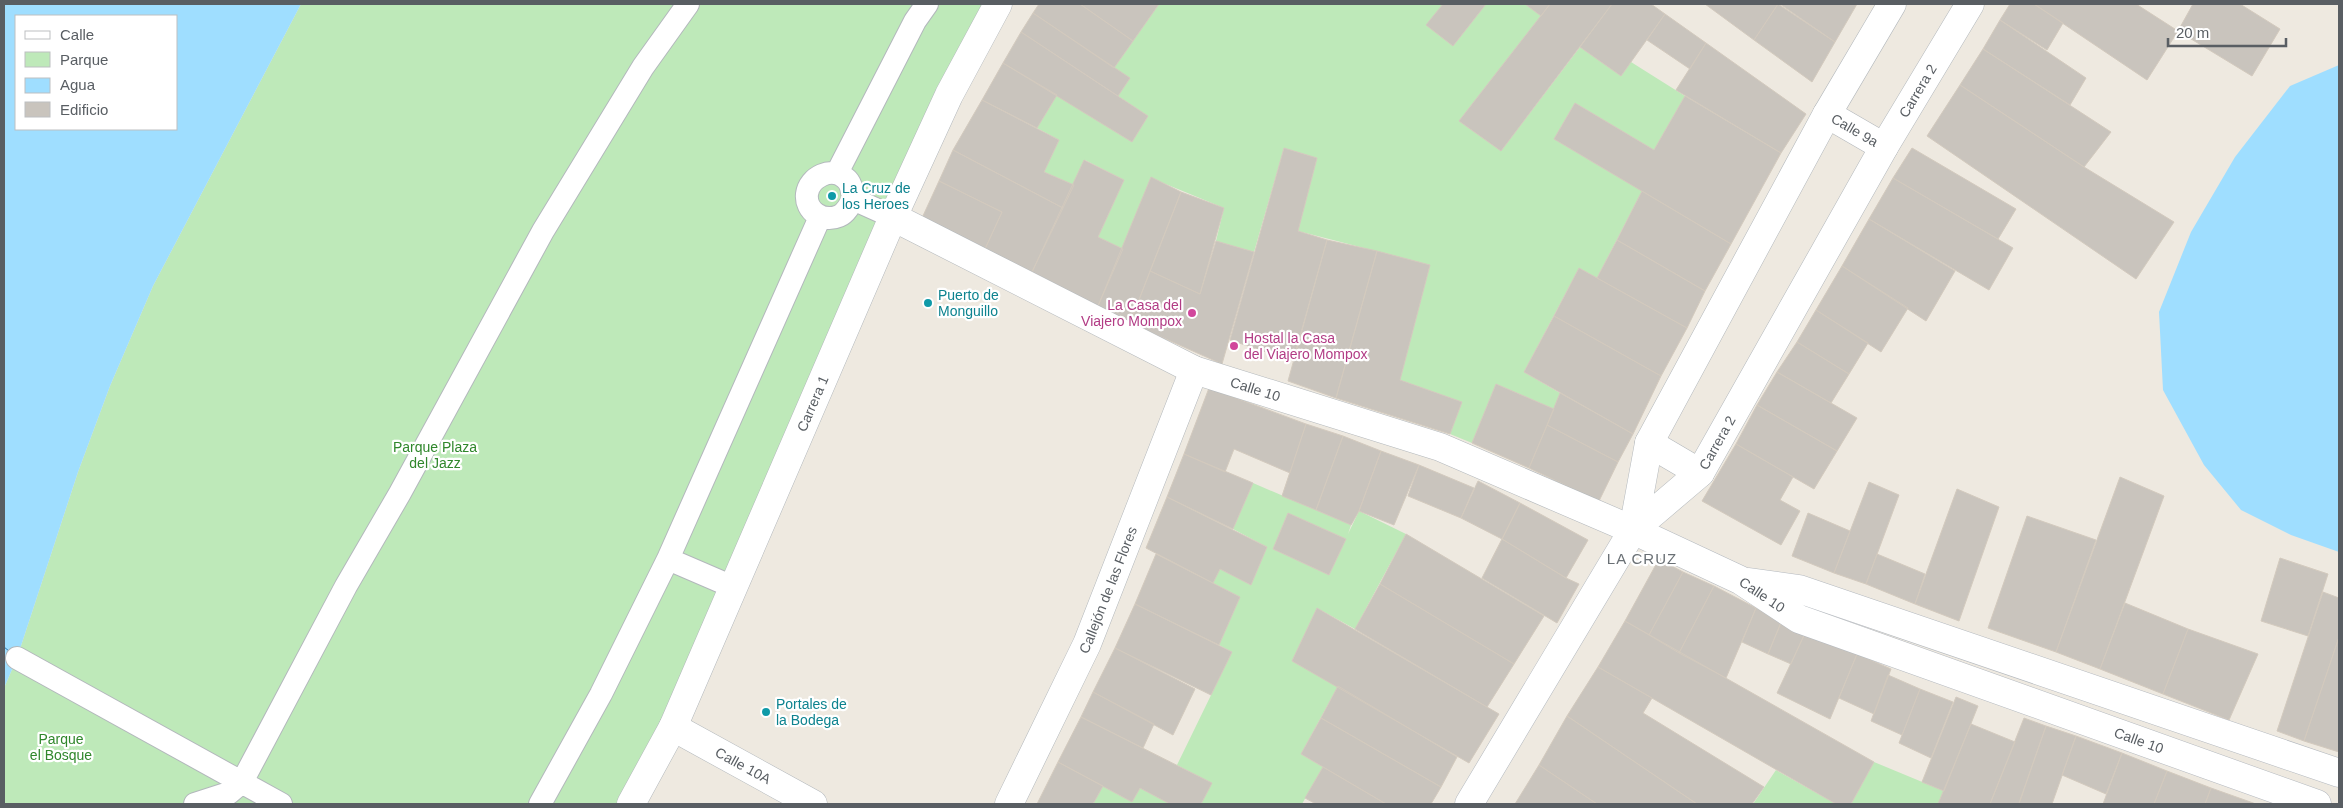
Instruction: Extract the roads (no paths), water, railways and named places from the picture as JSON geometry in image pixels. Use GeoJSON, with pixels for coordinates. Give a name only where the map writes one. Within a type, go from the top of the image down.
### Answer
{"type":"FeatureCollection","features":[{"type":"Feature","properties":{"kind":"street","name":"Carrera 1"},"geometry":{"type":"LineString","coordinates":[[631,804],[673,727],[893,217],[950,95],[998,4]]}},
{"type":"Feature","properties":{"kind":"street"},"geometry":{"type":"LineString","coordinates":[[1633,530],[1649,443],[1827,114],[1892,4]]}},
{"type":"Feature","properties":{"kind":"street","name":"Carrera 2"},"geometry":{"type":"LineString","coordinates":[[1649,443],[1700,473],[1884,147],[1970,4]]}},
{"type":"Feature","properties":{"kind":"street","name":"Calle 9a"},"geometry":{"type":"LineString","coordinates":[[1827,114],[1884,147]]}},
{"type":"Feature","properties":{"kind":"street","name":"Calle 10"},"geometry":{"type":"LineString","coordinates":[[893,217],[1194,370],[1440,447],[1633,530]]}},
{"type":"Feature","properties":{"kind":"street","name":"Callejón de las Flores"},"geometry":{"type":"LineString","coordinates":[[1009,804],[1087,644],[1194,370]]}},
{"type":"Feature","properties":{"kind":"street"},"geometry":{"type":"LineString","coordinates":[[1469,804],[1633,530],[1700,473]]}},
{"type":"Feature","properties":{"kind":"street"},"geometry":{"type":"LineString","coordinates":[[1633,530],[1740,580]]}},
{"type":"Feature","properties":{"kind":"street","name":"Calle 10"},"geometry":{"type":"LineString","coordinates":[[1740,580],[1799,589],[2339,773]]}},
{"type":"Feature","properties":{"kind":"street","name":"Calle 10"},"geometry":{"type":"LineString","coordinates":[[1740,580],[1799,618],[2318,804]]}},
{"type":"Feature","properties":{"kind":"street","name":"Calle 10A"},"geometry":{"type":"LineString","coordinates":[[673,727],[813,804]]}},
{"type":"Feature","properties":{"kind":"lane"},"geometry":{"type":"LineString","coordinates":[[196,804],[229,793],[242,782],[346,586],[400,493],[543,231],[643,67],[688,4]]}},
{"type":"Feature","properties":{"kind":"lane"},"geometry":{"type":"LineString","coordinates":[[836,173],[915,22],[927,4]]}},
{"type":"Feature","properties":{"kind":"lane"},"geometry":{"type":"LineString","coordinates":[[828,173],[836,173],[845,178],[851,186],[853,199],[847,210],[839,216],[820,217],[811,209],[807,199],[807,191],[818,177],[828,173]]}},
{"type":"Feature","properties":{"kind":"lane"},"geometry":{"type":"LineString","coordinates":[[853,199],[893,217]]}},
{"type":"Feature","properties":{"kind":"lane"},"geometry":{"type":"LineString","coordinates":[[540,804],[601,694],[668,559],[820,217]]}},
{"type":"Feature","properties":{"kind":"lane"},"geometry":{"type":"LineString","coordinates":[[668,559],[733,587]]}},
{"type":"Feature","properties":{"kind":"lane"},"geometry":{"type":"LineString","coordinates":[[17,658],[281,804]]}},
{"type":"Feature","properties":{"kind":"water"},"geometry":{"type":"Polygon","coordinates":[[[4,4],[301,4],[153,286],[110,386],[78,472],[17,658],[4,688],[4,4]]]}},
{"type":"Feature","properties":{"kind":"water"},"geometry":{"type":"Polygon","coordinates":[[[2339,65],[2339,552],[2291,535],[2241,510],[2204,465],[2163,390],[2159,312],[2191,232],[2235,157],[2290,86],[2339,65]]]}},
{"type":"Feature","properties":{"kind":"place","name":"La Cruz de los Heroes"},"geometry":{"type":"Point","coordinates":[832,196]}},
{"type":"Feature","properties":{"kind":"place","name":"Puerto de Monguillo"},"geometry":{"type":"Point","coordinates":[928,303]}},
{"type":"Feature","properties":{"kind":"place","name":"La Casa del Viajero Mompox"},"geometry":{"type":"Point","coordinates":[1192,313]}},
{"type":"Feature","properties":{"kind":"place","name":"Hostal la Casa del Viajero Mompox"},"geometry":{"type":"Point","coordinates":[1234,346]}},
{"type":"Feature","properties":{"kind":"place","name":"Portales de la Bodega"},"geometry":{"type":"Point","coordinates":[766,712]}},
{"type":"Feature","properties":{"kind":"district","name":"LA CRUZ"},"geometry":{"type":"Point","coordinates":[1642,558]}},
{"type":"Feature","properties":{"kind":"park label","name":"Parque Plaza del Jazz"},"geometry":{"type":"Point","coordinates":[435,456]}},
{"type":"Feature","properties":{"kind":"park label","name":"Parque el Bosque"},"geometry":{"type":"Point","coordinates":[61,748]}}]}
